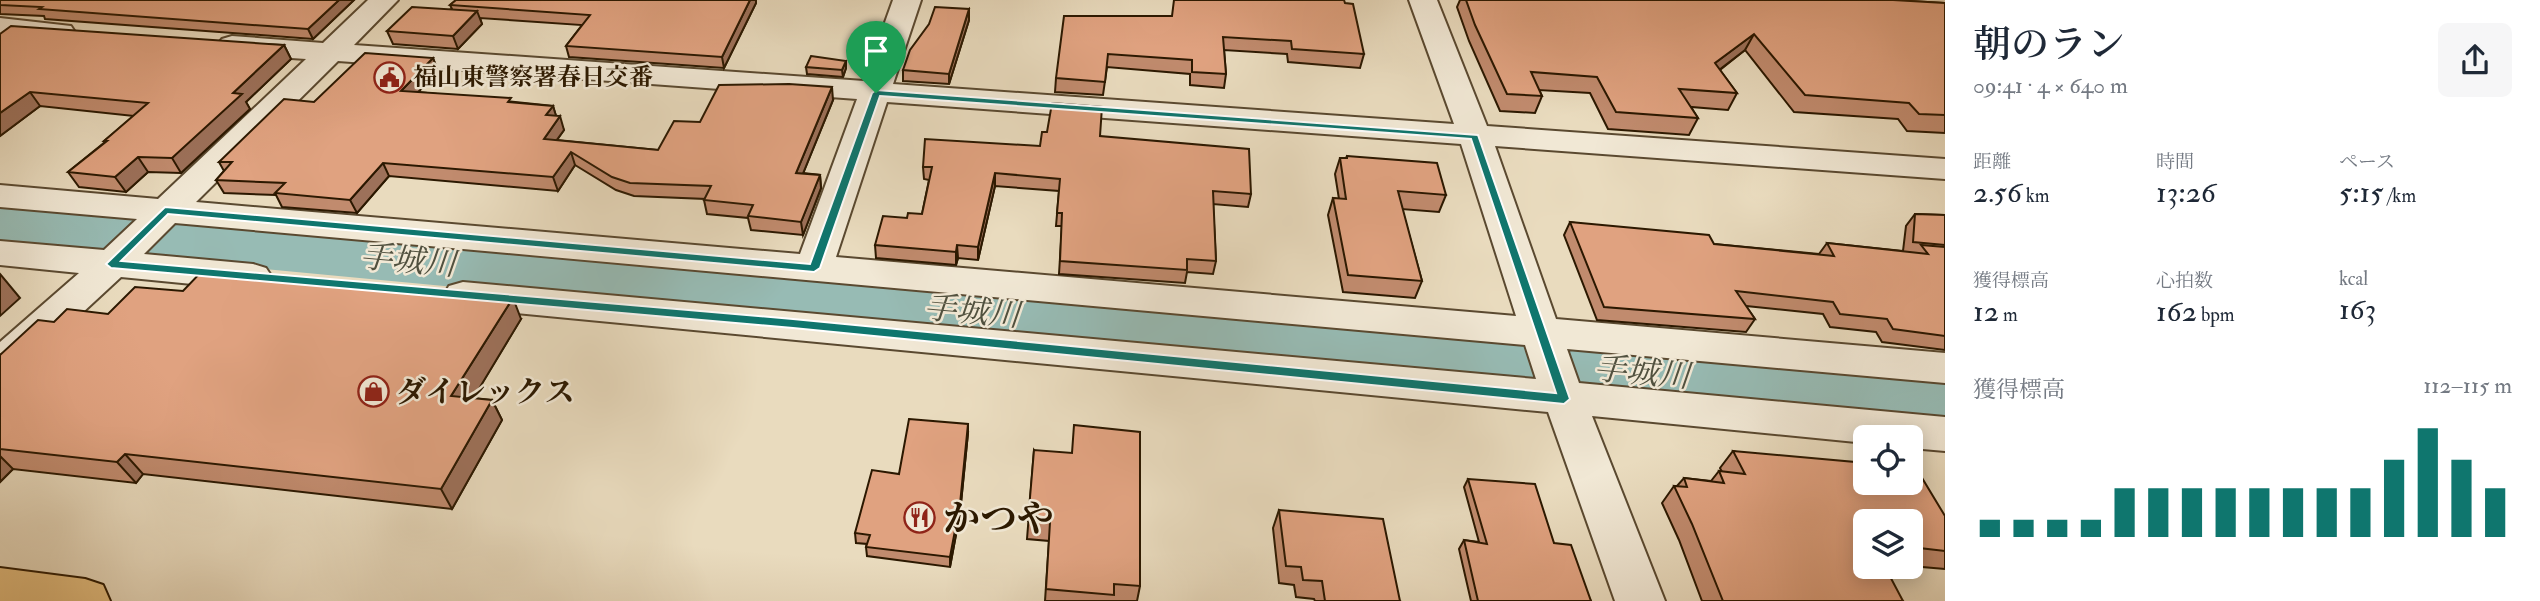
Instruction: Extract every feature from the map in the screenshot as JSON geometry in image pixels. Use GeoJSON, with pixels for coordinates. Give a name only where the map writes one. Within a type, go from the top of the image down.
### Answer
{"type":"FeatureCollection","features":[{"type":"Feature","properties":{"kind":"main road"},"geometry":{"type":"LineString","coordinates":[[0,590],[85,601]]}},
{"type":"Feature","properties":{"kind":"street"},"geometry":{"type":"LineString","coordinates":[[0,365],[116,260],[384,0]]}},
{"type":"Feature","properties":{"kind":"street"},"geometry":{"type":"LineString","coordinates":[[814,268],[907,0]]}},
{"type":"Feature","properties":{"kind":"street"},"geometry":{"type":"LineString","coordinates":[[1423,0],[1475,137],[1553,366],[1640,601]]}},
{"type":"Feature","properties":{"kind":"street"},"geometry":{"type":"LineString","coordinates":[[0,27],[96,35]]}},
{"type":"Feature","properties":{"kind":"street"},"geometry":{"type":"LineString","coordinates":[[206,43],[1945,169]]}},
{"type":"Feature","properties":{"kind":"street"},"geometry":{"type":"LineString","coordinates":[[0,196],[160,216],[814,268],[1553,366],[1945,434]]}},
{"type":"Feature","properties":{"kind":"street"},"geometry":{"type":"LineString","coordinates":[[0,253],[116,260],[292,280]]}},
{"type":"Feature","properties":{"kind":"street"},"geometry":{"type":"LineString","coordinates":[[432,292],[793,324],[1553,366],[1945,368]]}},
{"type":"Feature","properties":{"kind":"building"},"geometry":{"type":"Polygon","coordinates":[[[0,0],[339,0],[308,29],[39,9],[42,7],[0,5],[0,0]]]}},
{"type":"Feature","properties":{"kind":"building"},"geometry":{"type":"Polygon","coordinates":[[[456,0],[750,0],[722,57],[566,46],[590,15],[450,5],[456,0]]]}},
{"type":"Feature","properties":{"kind":"building"},"geometry":{"type":"Polygon","coordinates":[[[1174,0],[1344,0],[1345,3],[1353,4],[1364,54],[1292,49],[1291,41],[1223,37],[1226,74],[1192,72],[1192,60],[1108,54],[1105,82],[1056,78],[1064,16],[1172,16],[1174,0]]]}},
{"type":"Feature","properties":{"kind":"building"},"geometry":{"type":"Polygon","coordinates":[[[1466,0],[1893,0],[1945,3],[1945,115],[1919,114],[1909,103],[1805,95],[1754,34],[1715,63],[1737,93],[1679,89],[1698,118],[1616,112],[1597,77],[1531,72],[1542,96],[1507,94],[1466,0]]]}},
{"type":"Feature","properties":{"kind":"building"},"geometry":{"type":"Polygon","coordinates":[[[412,7],[477,11],[453,36],[387,31],[412,7]]]}},
{"type":"Feature","properties":{"kind":"building"},"geometry":{"type":"Polygon","coordinates":[[[935,7],[969,9],[949,74],[903,70],[910,50],[929,24],[935,7]]]}},
{"type":"Feature","properties":{"kind":"building"},"geometry":{"type":"Polygon","coordinates":[[[11,26],[284,45],[233,93],[242,94],[172,158],[138,157],[115,177],[68,172],[148,103],[30,92],[0,113],[0,34],[11,26]]]}},
{"type":"Feature","properties":{"kind":"building"},"geometry":{"type":"Polygon","coordinates":[[[365,53],[433,58],[401,91],[511,98],[508,102],[553,106],[546,115],[560,116],[544,139],[658,150],[674,121],[700,122],[719,85],[789,84],[832,87],[796,173],[820,175],[801,222],[748,216],[753,205],[704,200],[711,186],[630,183],[612,177],[571,152],[553,177],[383,163],[350,200],[275,193],[285,183],[216,180],[232,162],[219,162],[284,99],[314,102],[365,53]]]}},
{"type":"Feature","properties":{"kind":"building"},"geometry":{"type":"Polygon","coordinates":[[[811,56],[846,61],[842,70],[806,67],[811,56]]]}},
{"type":"Feature","properties":{"kind":"building"},"geometry":{"type":"Polygon","coordinates":[[[1052,103],[1102,107],[1100,136],[1249,149],[1251,194],[1213,191],[1216,261],[1187,259],[1187,270],[1060,261],[1062,213],[1057,213],[1060,179],[995,173],[978,247],[957,245],[956,252],[875,245],[883,216],[907,218],[908,213],[922,214],[932,167],[923,167],[925,139],[1040,146],[1042,132],[1047,132],[1052,103]]]}},
{"type":"Feature","properties":{"kind":"building"},"geometry":{"type":"Polygon","coordinates":[[[1347,156],[1437,163],[1446,195],[1398,191],[1422,281],[1348,275],[1333,198],[1346,199],[1340,158],[1347,156]]]}},
{"type":"Feature","properties":{"kind":"building"},"geometry":{"type":"Polygon","coordinates":[[[1915,214],[1945,215],[1945,245],[1913,242],[1915,214]]]}},
{"type":"Feature","properties":{"kind":"building"},"geometry":{"type":"Polygon","coordinates":[[[1570,222],[1709,235],[1714,244],[1834,256],[1827,243],[1928,254],[1921,245],[1945,247],[1945,336],[1893,329],[1887,319],[1840,314],[1833,302],[1736,291],[1755,319],[1604,307],[1570,222]]]}},
{"type":"Feature","properties":{"kind":"building"},"geometry":{"type":"Polygon","coordinates":[[[204,269],[513,298],[451,396],[492,400],[441,489],[125,454],[117,462],[0,449],[0,355],[38,320],[54,322],[67,309],[108,314],[135,287],[183,291],[204,269]]]}},
{"type":"Feature","properties":{"kind":"building"},"geometry":{"type":"Polygon","coordinates":[[[909,419],[968,424],[960,504],[950,557],[866,547],[870,535],[855,533],[872,470],[899,474],[909,419]]]}},
{"type":"Feature","properties":{"kind":"building"},"geometry":{"type":"Polygon","coordinates":[[[1074,425],[1140,432],[1140,586],[1114,584],[1114,595],[1046,589],[1050,522],[1028,521],[1034,450],[1072,453],[1074,425]]]}},
{"type":"Feature","properties":{"kind":"building"},"geometry":{"type":"Polygon","coordinates":[[[1733,451],[1853,462],[1853,495],[1923,495],[1923,480],[1945,516],[1945,551],[1923,548],[1923,509],[1853,509],[1853,579],[1891,579],[1903,601],[1723,601],[1674,486],[1687,487],[1684,478],[1724,483],[1719,471],[1745,474],[1733,451]]]}},
{"type":"Feature","properties":{"kind":"building"},"geometry":{"type":"Polygon","coordinates":[[[1468,479],[1535,484],[1554,543],[1571,545],[1591,601],[1478,601],[1464,540],[1487,544],[1468,479]]]}},
{"type":"Feature","properties":{"kind":"building"},"geometry":{"type":"Polygon","coordinates":[[[1279,510],[1383,519],[1400,601],[1325,601],[1322,581],[1303,580],[1301,567],[1286,566],[1279,510]]]}},
{"type":"Feature","properties":{"kind":"waterway","name":"手城川"},"geometry":{"type":"LineString","coordinates":[[0,223],[1945,399]]}},
{"type":"Feature","properties":{"kind":"place","name":"福山東警察署春日交番"},"geometry":{"type":"Point","coordinates":[390,77]}},
{"type":"Feature","properties":{"kind":"place","name":"ダイレックス"},"geometry":{"type":"Point","coordinates":[373,392]}},
{"type":"Feature","properties":{"kind":"place","name":"かつや"},"geometry":{"type":"Point","coordinates":[920,518]}},
{"type":"Feature","properties":{"kind":"route"},"geometry":{"type":"LineString","coordinates":[[876,93],[1475,137],[1564,399],[793,324],[111,264],[165,211],[814,268],[876,93]]}}]}
